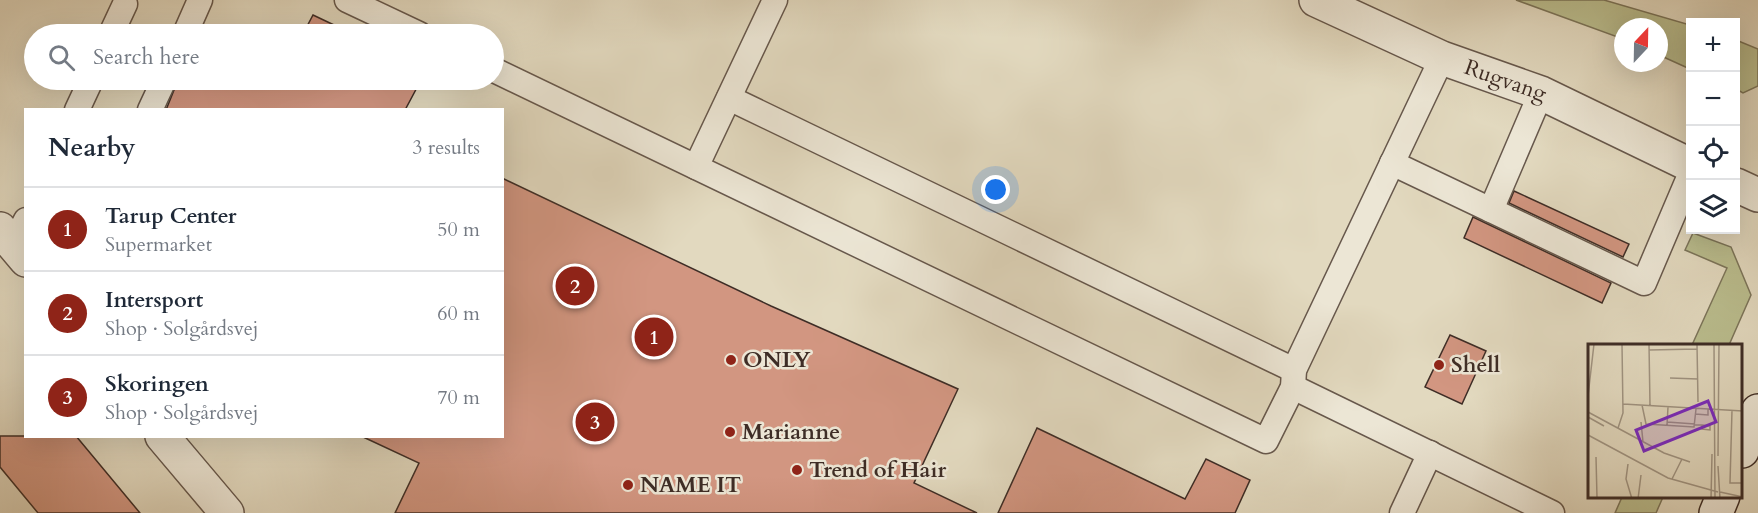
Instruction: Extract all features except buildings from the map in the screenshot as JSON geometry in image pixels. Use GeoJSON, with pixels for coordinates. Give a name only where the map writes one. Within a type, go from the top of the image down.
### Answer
{"type":"FeatureCollection","features":[{"type":"Feature","properties":{"kind":"street","name":"Rugvang"},"geometry":{"type":"LineString","coordinates":[[1316,0],[1442,58],[1541,93],[1686,163]]}},
{"type":"Feature","properties":{"kind":"street"},"geometry":{"type":"LineString","coordinates":[[1740,187],[1758,195]]}},
{"type":"Feature","properties":{"kind":"street"},"geometry":{"type":"LineString","coordinates":[[1743,448],[1758,411]]}},
{"type":"Feature","properties":{"kind":"street"},"geometry":{"type":"LineString","coordinates":[[164,438],[228,513]]}},
{"type":"Feature","properties":{"kind":"street"},"geometry":{"type":"LineString","coordinates":[[1716,513],[1722,498]]}},
{"type":"Feature","properties":{"kind":"lane"},"geometry":{"type":"LineString","coordinates":[[189,24],[200,0]]}},
{"type":"Feature","properties":{"kind":"lane"},"geometry":{"type":"LineString","coordinates":[[347,0],[398,24]]}},
{"type":"Feature","properties":{"kind":"lane"},"geometry":{"type":"LineString","coordinates":[[696,167],[775,0]]}},
{"type":"Feature","properties":{"kind":"lane"},"geometry":{"type":"LineString","coordinates":[[116,24],[125,4]]}},
{"type":"Feature","properties":{"kind":"lane"},"geometry":{"type":"LineString","coordinates":[[504,75],[1266,441],[1442,58]]}},
{"type":"Feature","properties":{"kind":"lane"},"geometry":{"type":"LineString","coordinates":[[78,108],[86,90]]}},
{"type":"Feature","properties":{"kind":"lane"},"geometry":{"type":"LineString","coordinates":[[151,108],[159,90]]}},
{"type":"Feature","properties":{"kind":"lane"},"geometry":{"type":"LineString","coordinates":[[1491,210],[1541,93]]}},
{"type":"Feature","properties":{"kind":"lane"},"geometry":{"type":"LineString","coordinates":[[729,98],[1293,378],[1430,453],[1552,513]]}},
{"type":"Feature","properties":{"kind":"lane"},"geometry":{"type":"LineString","coordinates":[[1392,164],[1644,283],[1688,180]]}},
{"type":"Feature","properties":{"kind":"lane"},"geometry":{"type":"LineString","coordinates":[[1402,513],[1430,453]]}},
{"type":"Feature","properties":{"kind":"green space"},"geometry":{"type":"Polygon","coordinates":[[[1516,0],[1604,0],[1666,18],[1614,18],[1614,36],[1516,0]]]}},
{"type":"Feature","properties":{"kind":"green space"},"geometry":{"type":"Polygon","coordinates":[[[1668,19],[1686,24],[1686,67],[1668,59],[1668,19]]]}},
{"type":"Feature","properties":{"kind":"green space"},"geometry":{"type":"Polygon","coordinates":[[[1740,42],[1758,49],[1758,86],[1743,93],[1740,91],[1740,42]]]}},
{"type":"Feature","properties":{"kind":"green space"},"geometry":{"type":"Polygon","coordinates":[[[1693,234],[1731,247],[1751,295],[1729,344],[1692,344],[1727,268],[1685,250],[1693,234]]]}},
{"type":"Feature","properties":{"kind":"green space"},"geometry":{"type":"Polygon","coordinates":[[[1621,498],[1663,498],[1656,513],[1615,513],[1621,498]]]}},
{"type":"Feature","properties":{"kind":"place","name":"Intersport"},"geometry":{"type":"Point","coordinates":[575,286]}},
{"type":"Feature","properties":{"kind":"place","name":"Tarup Center"},"geometry":{"type":"Point","coordinates":[654,337]}},
{"type":"Feature","properties":{"kind":"place","name":"ONLY"},"geometry":{"type":"Point","coordinates":[731,360]}},
{"type":"Feature","properties":{"kind":"place","name":"Shell"},"geometry":{"type":"Point","coordinates":[1439,365]}},
{"type":"Feature","properties":{"kind":"place","name":"Skoringen"},"geometry":{"type":"Point","coordinates":[595,422]}},
{"type":"Feature","properties":{"kind":"place","name":"Marianne"},"geometry":{"type":"Point","coordinates":[730,432]}},
{"type":"Feature","properties":{"kind":"place","name":"Trend of Hair"},"geometry":{"type":"Point","coordinates":[797,470]}},
{"type":"Feature","properties":{"kind":"place","name":"NAME IT"},"geometry":{"type":"Point","coordinates":[628,485]}}]}
